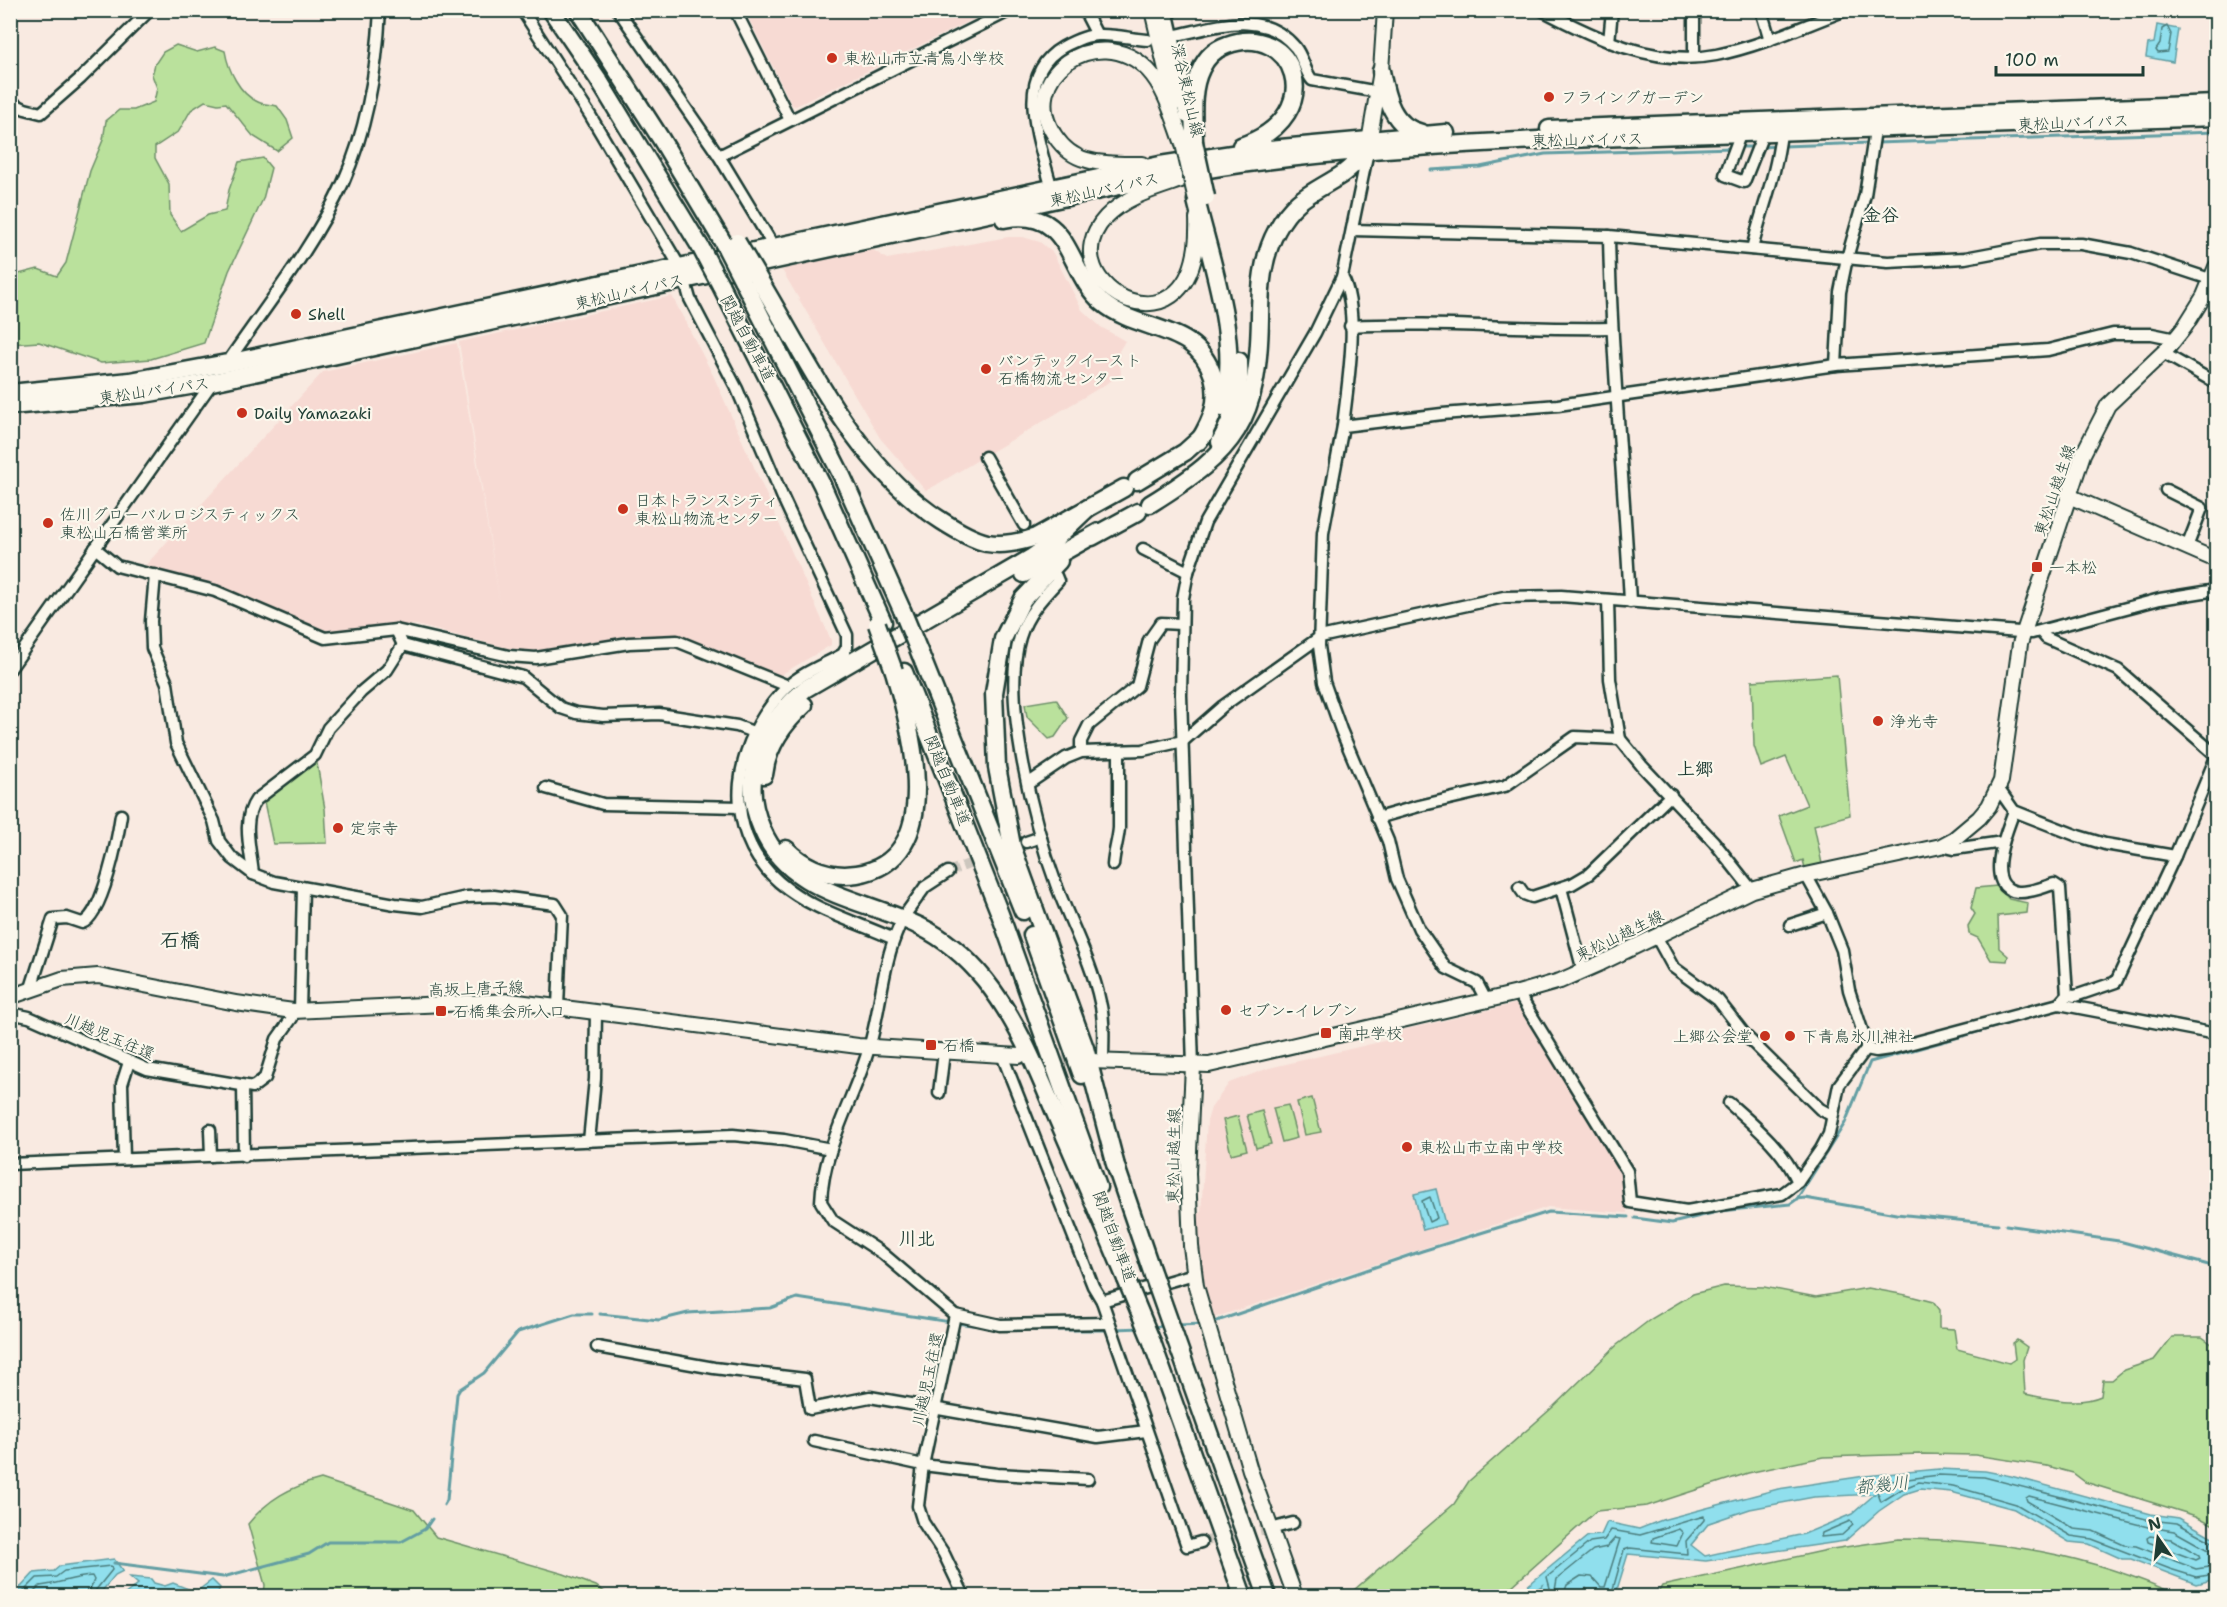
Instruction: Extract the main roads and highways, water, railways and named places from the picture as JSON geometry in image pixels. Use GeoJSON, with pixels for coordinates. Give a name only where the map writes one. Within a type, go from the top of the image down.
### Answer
{"type":"FeatureCollection","features":[{"type":"Feature","properties":{"kind":"highway","name":"関越自動車道"},"geometry":{"type":"LineString","coordinates":[[551,10],[610,98],[701,248],[785,410],[880,623],[1000,914],[1128,1279],[1243,1596]]}},
{"type":"Feature","properties":{"kind":"highway"},"geometry":{"type":"LineString","coordinates":[[578,10],[730,243],[750,278],[869,455],[890,480],[934,516],[974,539],[1006,544],[1036,537],[1169,463],[1199,441],[1213,424],[1221,409],[1228,374],[1222,310],[1164,10]]}},
{"type":"Feature","properties":{"kind":"highway"},"geometry":{"type":"LineString","coordinates":[[1189,143],[1196,82],[1209,56],[1220,47],[1247,40],[1272,47],[1290,66],[1295,87],[1291,107],[1285,118],[1265,136],[1209,157]]}},
{"type":"Feature","properties":{"kind":"highway"},"geometry":{"type":"LineString","coordinates":[[1382,71],[1385,96],[1395,115],[1407,126],[1430,134]]}},
{"type":"Feature","properties":{"kind":"highway","name":"東松山バイパス"},"geometry":{"type":"LineString","coordinates":[[10,393],[130,381],[943,223],[1223,166],[1430,134],[2217,104]]}},
{"type":"Feature","properties":{"kind":"highway","name":"東松山バイパス"},"geometry":{"type":"LineString","coordinates":[[10,406],[144,394],[212,382],[682,273],[774,247],[1051,186],[1209,157],[1368,144],[1740,135],[2217,117]]}},
{"type":"Feature","properties":{"kind":"highway"},"geometry":{"type":"LineString","coordinates":[[898,669],[916,765],[914,814],[909,832],[893,857],[864,873],[832,874],[815,870],[800,862],[787,850],[769,820],[764,802],[765,766],[779,732],[807,702],[852,673],[1099,531],[1144,508],[1196,474],[1229,444],[1249,408],[1257,367],[1263,271],[1275,232],[1300,199],[1341,175],[1368,144]]}},
{"type":"Feature","properties":{"kind":"highway"},"geometry":{"type":"LineString","coordinates":[[1196,474],[1216,450],[1226,432],[1239,391],[1240,369],[1234,320],[1201,198]]}},
{"type":"Feature","properties":{"kind":"highway"},"geometry":{"type":"LineString","coordinates":[[943,223],[966,226],[1018,216],[1045,223],[1065,241],[1086,282],[1104,304],[1116,312],[1188,340],[1209,364],[1216,391],[1212,416],[1199,441]]}},
{"type":"Feature","properties":{"kind":"highway","name":"関越自動車道"},"geometry":{"type":"LineString","coordinates":[[750,278],[902,610],[1022,908],[1268,1596]]}},
{"type":"Feature","properties":{"kind":"highway"},"geometry":{"type":"LineString","coordinates":[[1088,508],[1048,546],[1030,558],[822,679],[790,702],[766,732],[758,749],[752,785],[755,810],[764,834],[774,850],[798,875],[832,893],[883,910],[921,927],[956,951],[985,980],[1000,1000],[1031,1056],[1128,1279]]}},
{"type":"Feature","properties":{"kind":"highway"},"geometry":{"type":"LineString","coordinates":[[1099,531],[1075,548],[1038,581],[1011,618],[1003,639],[998,663],[995,730],[1003,805],[1012,846],[1085,1048],[1117,1170]]}},
{"type":"Feature","properties":{"kind":"main road","name":"深谷東松山線"},"geometry":{"type":"LineString","coordinates":[[1152,10],[1189,143]]}},
{"type":"Feature","properties":{"kind":"main road"},"geometry":{"type":"LineString","coordinates":[[1368,144],[1382,71],[1385,10]]}},
{"type":"Feature","properties":{"kind":"main road"},"geometry":{"type":"LineString","coordinates":[[1160,165],[1086,160],[1072,154],[1060,144],[1051,131],[1046,115],[1046,99],[1057,71],[1068,60],[1096,49],[1126,54],[1149,72],[1158,84],[1189,143]]}},
{"type":"Feature","properties":{"kind":"main road"},"geometry":{"type":"LineString","coordinates":[[1201,198],[1197,251],[1188,279],[1178,291],[1166,299],[1135,303],[1109,290],[1100,280],[1092,254],[1098,228],[1107,216],[1119,206],[1151,190],[1223,166]]}},
{"type":"Feature","properties":{"kind":"main road","name":"東松山越生線"},"geometry":{"type":"LineString","coordinates":[[1294,1596],[1282,1566],[1209,1334],[1195,1280],[1188,1173],[1193,1066],[1209,1065],[1518,993],[1583,971],[1752,890],[1806,875],[1941,846],[1954,839],[1979,818],[1998,788],[2005,765],[2017,657],[2023,632],[2083,454],[2108,405],[2176,339],[2215,276]]}},
{"type":"Feature","properties":{"kind":"main road"},"geometry":{"type":"LineString","coordinates":[[2069,496],[2217,560]]}},
{"type":"Feature","properties":{"kind":"main road","name":"高坂上唐子線"},"geometry":{"type":"LineString","coordinates":[[10,997],[62,979],[98,976],[236,1003],[297,1011],[510,1001],[869,1047],[1018,1056]]}},
{"type":"Feature","properties":{"kind":"main road"},"geometry":{"type":"LineString","coordinates":[[1097,1061],[1193,1066]]}},
{"type":"Feature","properties":{"kind":"water"},"geometry":{"type":"Polygon","coordinates":[[[2157,25],[2178,29],[2173,62],[2146,57],[2148,44],[2154,43],[2157,25]]]}},
{"type":"Feature","properties":{"kind":"water"},"geometry":{"type":"Polygon","coordinates":[[[1436,1189],[1445,1224],[1423,1230],[1414,1194],[1436,1189]]]}},
{"type":"Feature","properties":{"kind":"water","name":"都幾川"},"geometry":{"type":"Polygon","coordinates":[[[1939,1469],[1985,1471],[2151,1514],[2179,1518],[2216,1539],[2216,1579],[2196,1584],[2131,1559],[2122,1559],[2089,1544],[2069,1542],[2014,1509],[1951,1492],[1920,1489],[1904,1494],[1879,1511],[1845,1541],[1706,1561],[1628,1554],[1615,1596],[1591,1596],[1586,1588],[1576,1596],[1538,1596],[1543,1585],[1526,1596],[1515,1596],[1588,1536],[1601,1535],[1607,1522],[1639,1529],[1662,1520],[1778,1489],[1865,1476],[1939,1469]],[[1875,1494],[1814,1497],[1750,1509],[1709,1523],[1691,1545],[1705,1556],[1804,1534],[1852,1514],[1875,1494]]]}},
{"type":"Feature","properties":{"kind":"water"},"geometry":{"type":"Polygon","coordinates":[[[114,1559],[123,1571],[115,1575],[98,1596],[11,1596],[11,1587],[21,1587],[34,1573],[54,1571],[60,1566],[114,1559]]]}},
{"type":"Feature","properties":{"kind":"water"},"geometry":{"type":"Polygon","coordinates":[[[130,1577],[151,1579],[154,1583],[165,1586],[173,1583],[196,1592],[212,1580],[220,1588],[216,1596],[176,1596],[159,1593],[107,1596],[110,1593],[124,1595],[138,1584],[130,1577]]]}},
{"type":"Feature","properties":{"kind":"waterway"},"geometry":{"type":"LineString","coordinates":[[1876,143],[2216,132]]}},
{"type":"Feature","properties":{"kind":"waterway"},"geometry":{"type":"LineString","coordinates":[[1783,146],[1870,143]]}},
{"type":"Feature","properties":{"kind":"waterway"},"geometry":{"type":"LineString","coordinates":[[1762,147],[1777,146]]}},
{"type":"Feature","properties":{"kind":"waterway"},"geometry":{"type":"LineString","coordinates":[[1738,147],[1756,147]]}},
{"type":"Feature","properties":{"kind":"waterway"},"geometry":{"type":"LineString","coordinates":[[1431,170],[1480,167],[1545,154],[1732,148]]}},
{"type":"Feature","properties":{"kind":"waterway"},"geometry":{"type":"LineString","coordinates":[[2079,1003],[2216,1028]]}},
{"type":"Feature","properties":{"kind":"waterway"},"geometry":{"type":"LineString","coordinates":[[1797,1199],[1845,1123],[1870,1062],[2056,1010]]}},
{"type":"Feature","properties":{"kind":"waterway"},"geometry":{"type":"LineString","coordinates":[[1635,1218],[1672,1223],[1721,1211],[1790,1204],[1797,1199],[1805,1198],[1896,1214],[1998,1224]]}},
{"type":"Feature","properties":{"kind":"waterway"},"geometry":{"type":"LineString","coordinates":[[1211,1323],[1422,1251],[1549,1212],[1628,1217]]}},
{"type":"Feature","properties":{"kind":"waterway"},"geometry":{"type":"LineString","coordinates":[[2006,1225],[2119,1241],[2216,1267]]}},
{"type":"Feature","properties":{"kind":"waterway"},"geometry":{"type":"LineString","coordinates":[[600,1314],[659,1320],[688,1313],[770,1308],[797,1298],[950,1322]]}},
{"type":"Feature","properties":{"kind":"waterway"},"geometry":{"type":"LineString","coordinates":[[444,1505],[447,1500],[457,1394],[460,1389],[484,1373],[518,1332],[574,1314],[592,1314]]}},
{"type":"Feature","properties":{"kind":"waterway"},"geometry":{"type":"LineString","coordinates":[[956,1323],[988,1327]]}},
{"type":"Feature","properties":{"kind":"waterway"},"geometry":{"type":"LineString","coordinates":[[1178,1325],[1204,1324]]}},
{"type":"Feature","properties":{"kind":"waterway"},"geometry":{"type":"LineString","coordinates":[[1151,1327],[1165,1326]]}},
{"type":"Feature","properties":{"kind":"waterway"},"geometry":{"type":"LineString","coordinates":[[1115,1329],[1141,1328]]}},
{"type":"Feature","properties":{"kind":"waterway"},"geometry":{"type":"LineString","coordinates":[[1034,1330],[1108,1330]]}},
{"type":"Feature","properties":{"kind":"waterway"},"geometry":{"type":"LineString","coordinates":[[114,1563],[223,1577],[309,1554],[328,1542],[401,1542],[425,1529],[432,1519]]}},
{"type":"Feature","properties":{"kind":"tunnel"},"geometry":{"type":"LineString","coordinates":[[948,872],[1003,851]]}},
{"type":"Feature","properties":{"kind":"tunnel"},"geometry":{"type":"LineString","coordinates":[[1021,1056],[1086,1060]]}},
{"type":"Feature","properties":{"kind":"tunnel"},"geometry":{"type":"LineString","coordinates":[[1201,1542],[1277,1527]]}},
{"type":"Feature","properties":{"kind":"place","name":"東松山市立青鳥小学校"},"geometry":{"type":"Point","coordinates":[832,58]}},
{"type":"Feature","properties":{"kind":"place","name":"フライングガーデン"},"geometry":{"type":"Point","coordinates":[1549,97]}},
{"type":"Feature","properties":{"kind":"place","name":"Shell"},"geometry":{"type":"Point","coordinates":[296,314]}},
{"type":"Feature","properties":{"kind":"place","name":"バンテックイースト 石橋物流センター"},"geometry":{"type":"Point","coordinates":[986,369]}},
{"type":"Feature","properties":{"kind":"place","name":"Daily Yamazaki"},"geometry":{"type":"Point","coordinates":[242,413]}},
{"type":"Feature","properties":{"kind":"place","name":"日本トランスシティ 東松山物流センター"},"geometry":{"type":"Point","coordinates":[623,509]}},
{"type":"Feature","properties":{"kind":"place","name":"佐川グローバルロジスティックス 東松山石橋営業所"},"geometry":{"type":"Point","coordinates":[48,523]}},
{"type":"Feature","properties":{"kind":"place","name":"一本松"},"geometry":{"type":"Point","coordinates":[2037,567]}},
{"type":"Feature","properties":{"kind":"place","name":"浄光寺"},"geometry":{"type":"Point","coordinates":[1878,721]}},
{"type":"Feature","properties":{"kind":"place","name":"定宗寺"},"geometry":{"type":"Point","coordinates":[338,828]}},
{"type":"Feature","properties":{"kind":"place","name":"セブン-イレブン"},"geometry":{"type":"Point","coordinates":[1226,1010]}},
{"type":"Feature","properties":{"kind":"place","name":"石橋集会所入口"},"geometry":{"type":"Point","coordinates":[441,1011]}},
{"type":"Feature","properties":{"kind":"place","name":"南中学校"},"geometry":{"type":"Point","coordinates":[1326,1033]}},
{"type":"Feature","properties":{"kind":"place","name":"上郷公会堂"},"geometry":{"type":"Point","coordinates":[1765,1036]}},
{"type":"Feature","properties":{"kind":"place","name":"下青鳥氷川神社"},"geometry":{"type":"Point","coordinates":[1790,1036]}},
{"type":"Feature","properties":{"kind":"place","name":"石橋"},"geometry":{"type":"Point","coordinates":[931,1045]}},
{"type":"Feature","properties":{"kind":"place","name":"東松山市立南中学校"},"geometry":{"type":"Point","coordinates":[1407,1147]}},
{"type":"Feature","properties":{"kind":"district","name":"金谷"},"geometry":{"type":"Point","coordinates":[1881,215]}},
{"type":"Feature","properties":{"kind":"district","name":"上郷"},"geometry":{"type":"Point","coordinates":[1695,769]}},
{"type":"Feature","properties":{"kind":"district","name":"石橋"},"geometry":{"type":"Point","coordinates":[180,940]}},
{"type":"Feature","properties":{"kind":"district","name":"川北"},"geometry":{"type":"Point","coordinates":[917,1239]}}]}
